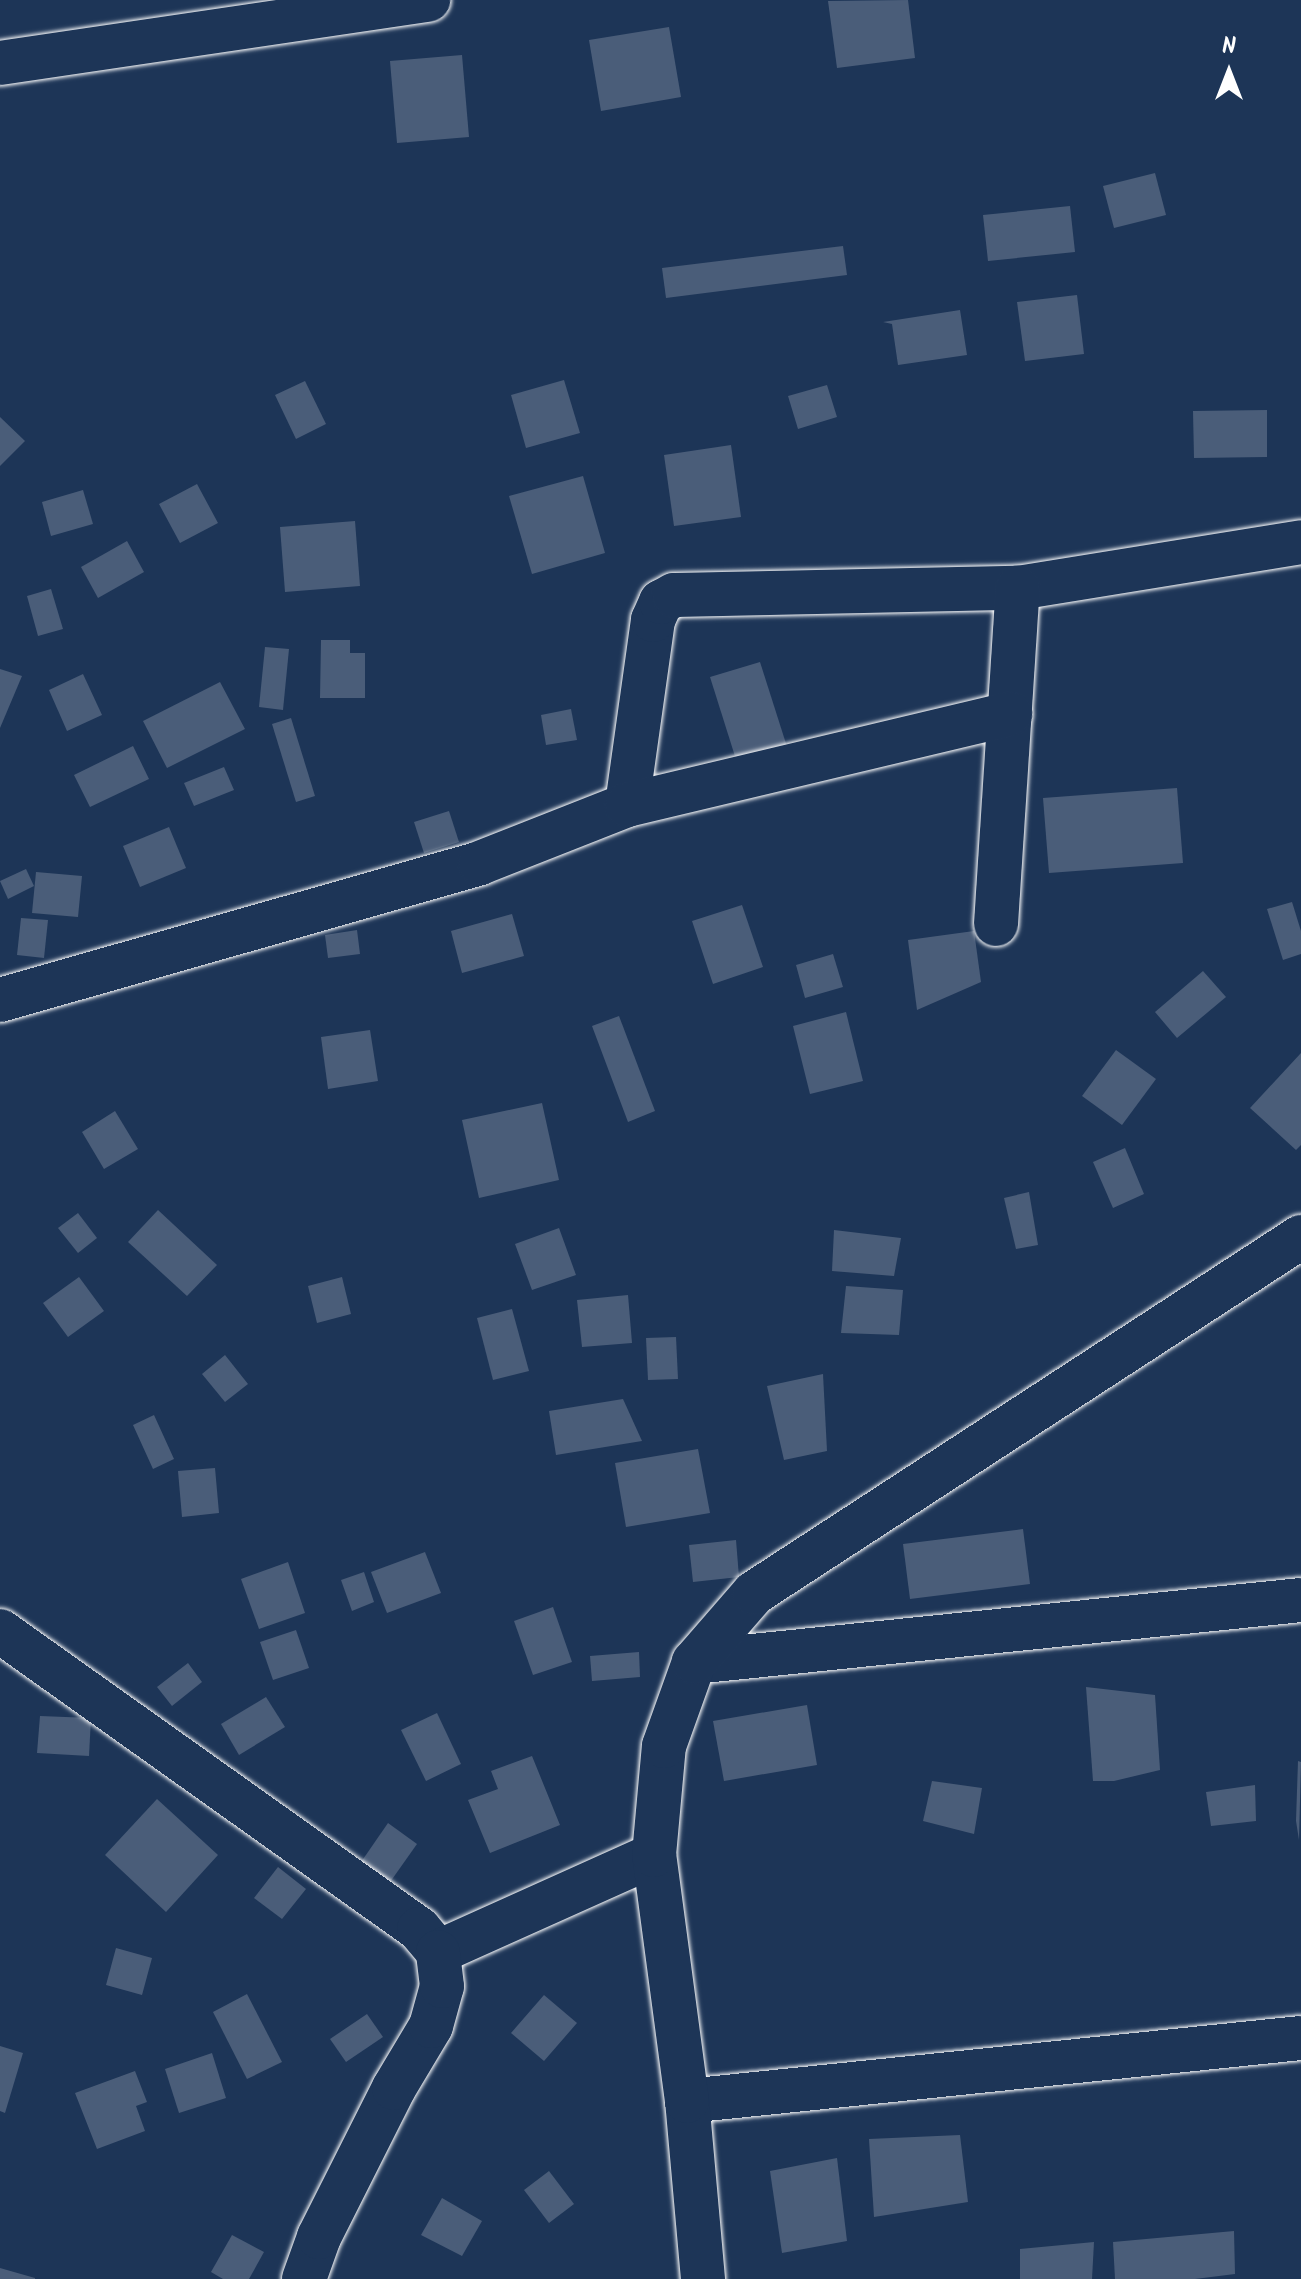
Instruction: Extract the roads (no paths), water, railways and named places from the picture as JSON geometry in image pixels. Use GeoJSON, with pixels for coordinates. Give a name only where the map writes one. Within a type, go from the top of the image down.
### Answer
{"type":"FeatureCollection","features":[{"type":"Feature","properties":{"kind":"street"},"geometry":{"type":"LineString","coordinates":[[0,63],[428,0]]}},
{"type":"Feature","properties":{"kind":"street"},"geometry":{"type":"LineString","coordinates":[[627,805],[653,620],[661,602],[674,595],[1018,588],[1301,542]]}},
{"type":"Feature","properties":{"kind":"street"},"geometry":{"type":"LineString","coordinates":[[996,924],[1018,588]]}},
{"type":"Feature","properties":{"kind":"street"},"geometry":{"type":"LineString","coordinates":[[0,1000],[480,863],[627,805],[1010,714]]}},
{"type":"Feature","properties":{"kind":"street"},"geometry":{"type":"LineString","coordinates":[[703,2279],[687,2101],[654,1855],[664,1746],[694,1662],[754,1593],[1301,1237]]}},
{"type":"Feature","properties":{"kind":"street"},"geometry":{"type":"LineString","coordinates":[[694,1662],[1301,1600]]}},
{"type":"Feature","properties":{"kind":"street"},"geometry":{"type":"LineString","coordinates":[[0,1631],[419,1929],[438,1952],[442,1986],[431,2026],[394,2088],[319,2237],[304,2279]]}},
{"type":"Feature","properties":{"kind":"street"},"geometry":{"type":"LineString","coordinates":[[438,1952],[654,1855]]}},
{"type":"Feature","properties":{"kind":"street"},"geometry":{"type":"LineString","coordinates":[[687,2101],[1301,2038]]}}]}
